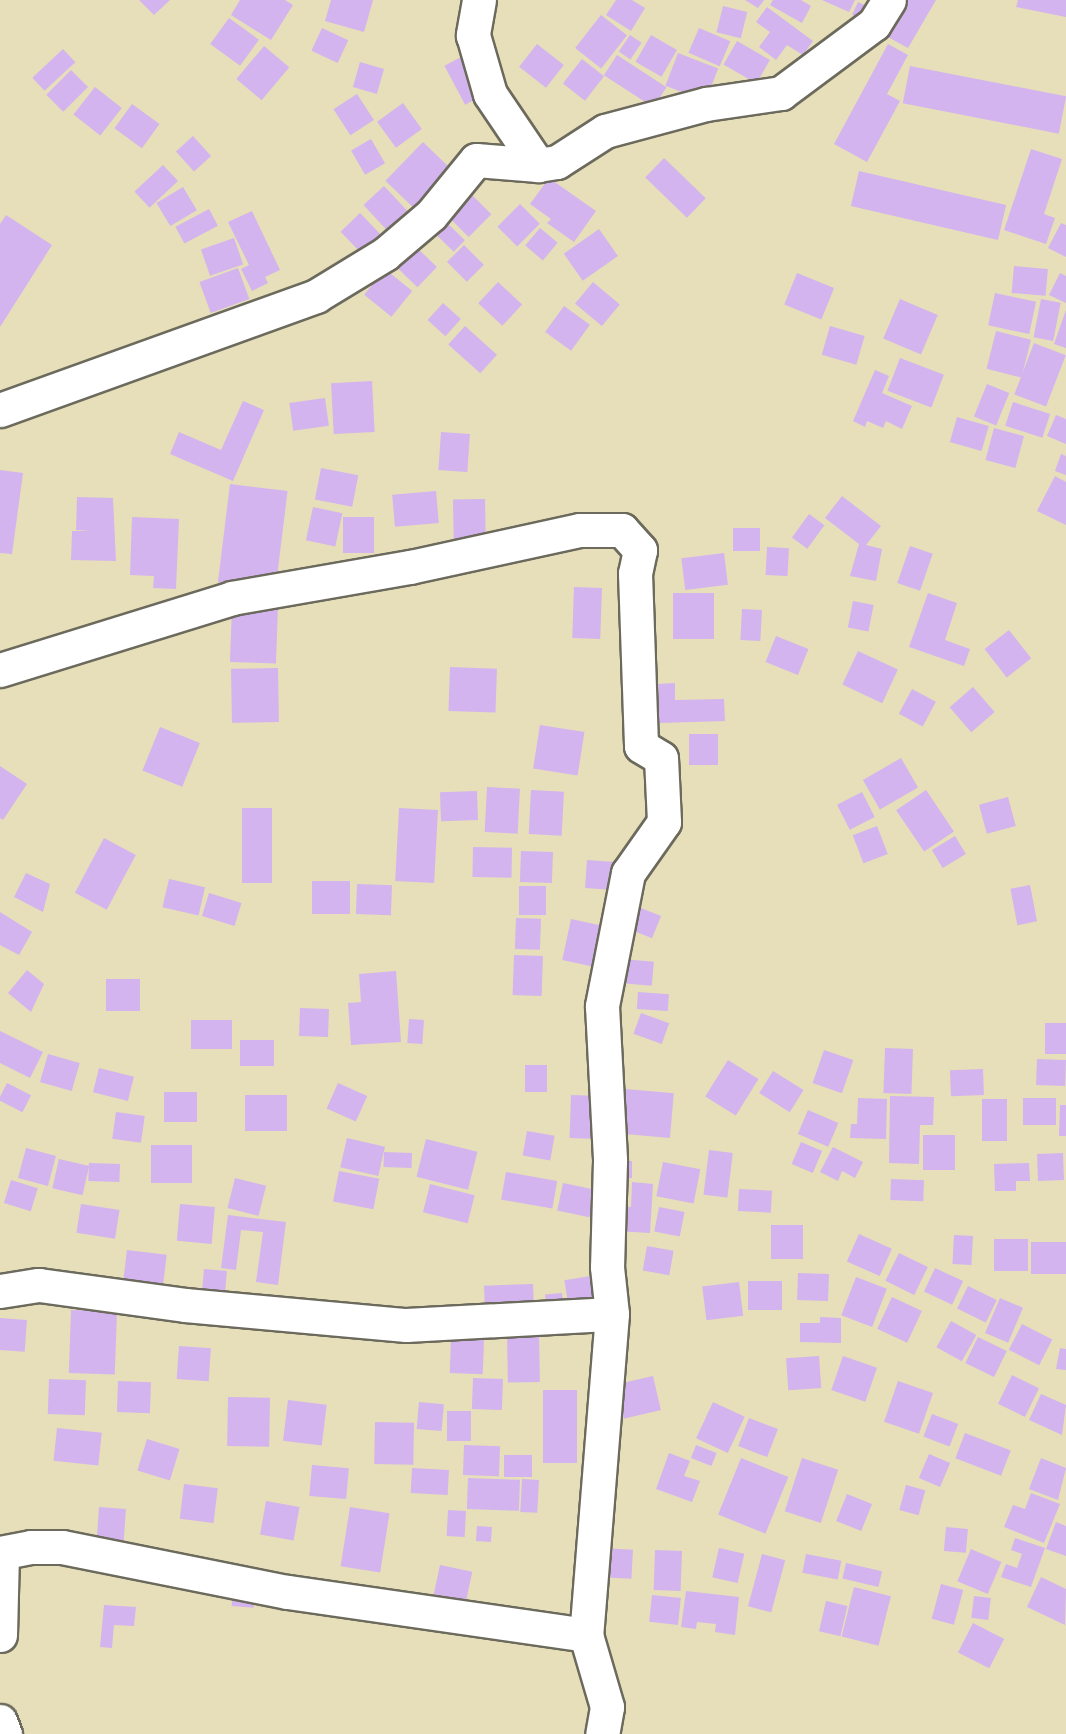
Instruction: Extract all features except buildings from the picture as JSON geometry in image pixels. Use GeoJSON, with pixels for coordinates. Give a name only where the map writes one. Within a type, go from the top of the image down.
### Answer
{"type":"FeatureCollection","features":[{"type":"Feature","properties":{"kind":"street"},"geometry":{"type":"LineString","coordinates":[[479,0],[472,34],[490,94],[538,165]]}},
{"type":"Feature","properties":{"kind":"street"},"geometry":{"type":"LineString","coordinates":[[0,410],[316,296],[385,254],[431,215],[476,160],[538,165],[557,162],[605,131],[706,104],[781,93],[874,24],[888,0]]}},
{"type":"Feature","properties":{"kind":"street"},"geometry":{"type":"LineString","coordinates":[[0,669],[232,598],[410,567],[580,530],[622,530],[640,550],[635,573],[641,747],[661,758],[664,822],[628,873],[602,1006],[610,1161],[607,1267],[612,1314],[586,1635],[607,1707],[602,1734]]}},
{"type":"Feature","properties":{"kind":"street"},"geometry":{"type":"LineString","coordinates":[[0,1291],[39,1285],[185,1305],[406,1325],[612,1314]]}},
{"type":"Feature","properties":{"kind":"street"},"geometry":{"type":"LineString","coordinates":[[0,1635],[1,1553],[31,1546],[62,1548],[288,1592],[586,1635]]}},
{"type":"Feature","properties":{"kind":"street"},"geometry":{"type":"LineString","coordinates":[[0,1721],[5,1734]]}}]}
